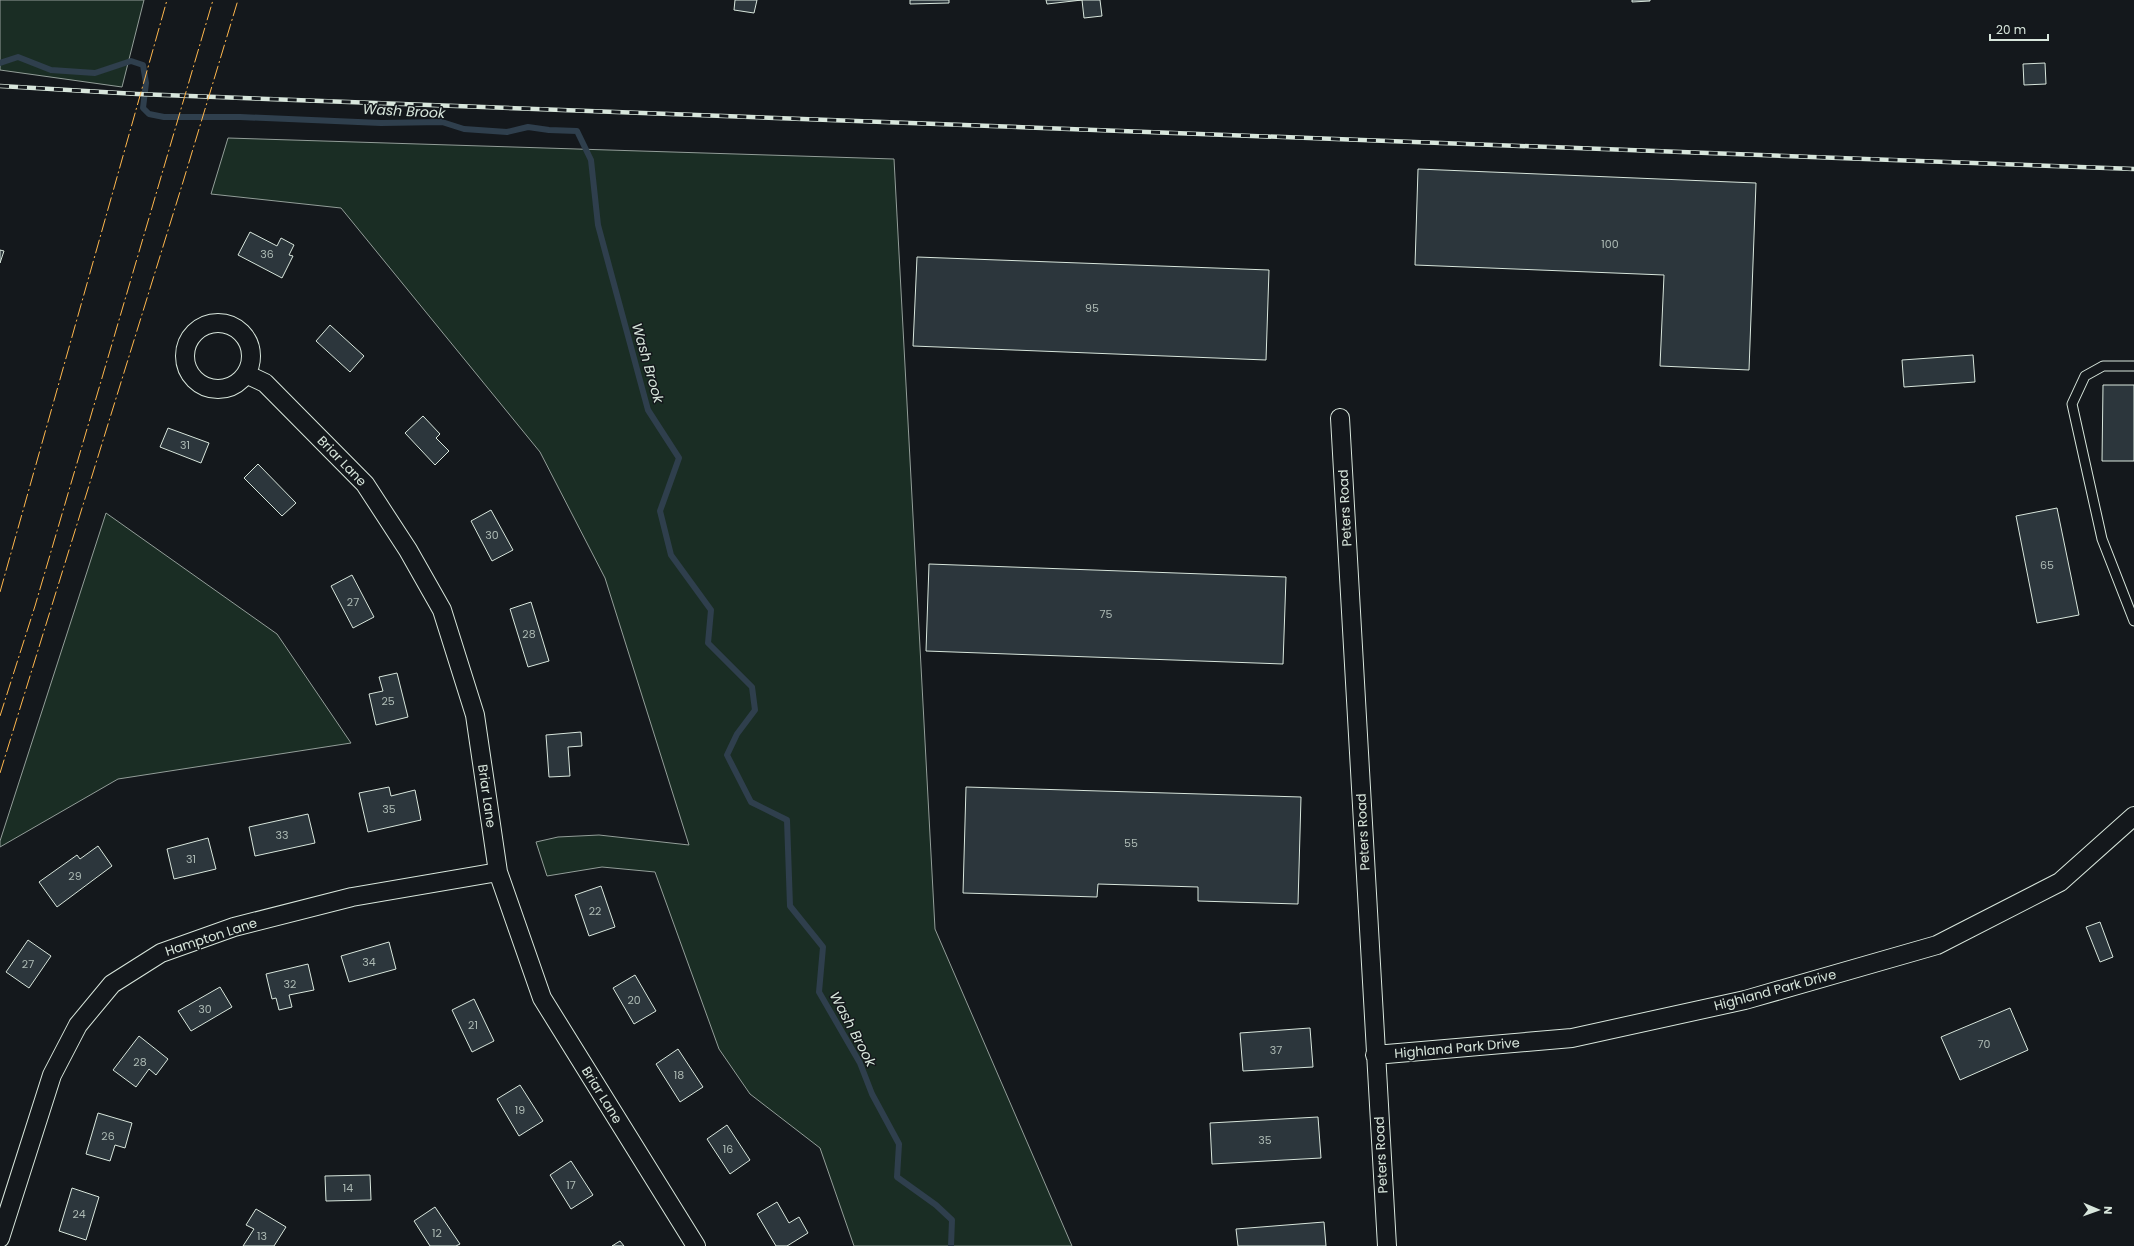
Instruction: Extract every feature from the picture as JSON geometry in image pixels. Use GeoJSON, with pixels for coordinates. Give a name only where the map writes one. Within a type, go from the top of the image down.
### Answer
{"type":"FeatureCollection","features":[{"type":"Feature","properties":{"kind":"street","name":"Briar Lane"},"geometry":{"type":"LineString","coordinates":[[246,374],[264,383],[365,484],[408,550],[442,610],[475,715],[498,872],[542,998],[696,1246]]}},
{"type":"Feature","properties":{"kind":"street","name":"Peters Road"},"geometry":{"type":"LineString","coordinates":[[1340,418],[1387,1246]]}},
{"type":"Feature","properties":{"kind":"street","name":"Highland Park Drive"},"geometry":{"type":"LineString","coordinates":[[1375,1054],[1572,1038],[1745,1000],[1937,945],[2060,882],[2134,816]]}},
{"type":"Feature","properties":{"kind":"street","name":"Hampton Lane"},"geometry":{"type":"LineString","coordinates":[[0,1238],[52,1075],[78,1025],[112,984],[161,953],[234,927],[352,897],[498,872]]}},
{"type":"Feature","properties":{"kind":"lane"},"geometry":{"type":"LineString","coordinates":[[2134,366],[2103,366],[2085,376],[2072,404],[2102,539],[2134,621]]}},
{"type":"Feature","properties":{"kind":"green space"},"geometry":{"type":"Polygon","coordinates":[[[0,0],[144,0],[122,87],[0,70],[0,0]]]}},
{"type":"Feature","properties":{"kind":"green space"},"geometry":{"type":"Polygon","coordinates":[[[228,138],[894,159],[935,929],[1072,1246],[854,1246],[820,1148],[750,1094],[719,1049],[655,872],[602,867],[547,876],[536,842],[558,837],[599,835],[689,845],[605,578],[540,452],[341,208],[211,194],[228,138]]]}},
{"type":"Feature","properties":{"kind":"green space"},"geometry":{"type":"Polygon","coordinates":[[[106,513],[277,634],[351,743],[118,779],[0,847],[0,841],[106,513]]]}},
{"type":"Feature","properties":{"kind":"building"},"geometry":{"type":"Polygon","coordinates":[[[735,0],[757,0],[754,13],[734,10],[735,0]]]}},
{"type":"Feature","properties":{"kind":"building"},"geometry":{"type":"Polygon","coordinates":[[[910,0],[949,0],[949,3],[910,4],[910,0]]]}},
{"type":"Feature","properties":{"kind":"building"},"geometry":{"type":"Polygon","coordinates":[[[1046,0],[1082,0],[1047,4],[1046,0]]]}},
{"type":"Feature","properties":{"kind":"building"},"geometry":{"type":"Polygon","coordinates":[[[1082,0],[1100,0],[1102,16],[1084,18],[1082,0]]]}},
{"type":"Feature","properties":{"kind":"building"},"geometry":{"type":"Polygon","coordinates":[[[1632,0],[1650,0],[1650,1],[1632,2],[1632,0]]]}},
{"type":"Feature","properties":{"kind":"building"},"geometry":{"type":"Polygon","coordinates":[[[2045,63],[2046,84],[2024,85],[2023,64],[2045,63]]]}},
{"type":"Feature","properties":{"kind":"building"},"geometry":{"type":"Polygon","coordinates":[[[1418,169],[1756,183],[1749,370],[1660,366],[1664,275],[1415,265],[1418,169]]]}},
{"type":"Feature","properties":{"kind":"building"},"geometry":{"type":"Polygon","coordinates":[[[250,232],[277,246],[281,238],[294,245],[289,255],[293,256],[282,278],[238,255],[250,232]]]}},
{"type":"Feature","properties":{"kind":"building"},"geometry":{"type":"Polygon","coordinates":[[[0,250],[4,251],[0,263],[0,250]]]}},
{"type":"Feature","properties":{"kind":"building"},"geometry":{"type":"Polygon","coordinates":[[[917,257],[1269,270],[1266,360],[913,346],[917,257]]]}},
{"type":"Feature","properties":{"kind":"building"},"geometry":{"type":"Polygon","coordinates":[[[330,325],[364,356],[350,372],[316,341],[330,325]]]}},
{"type":"Feature","properties":{"kind":"building"},"geometry":{"type":"Polygon","coordinates":[[[1973,355],[1975,382],[1904,387],[1902,360],[1973,355]]]}},
{"type":"Feature","properties":{"kind":"building"},"geometry":{"type":"Polygon","coordinates":[[[2103,385],[2134,385],[2134,461],[2102,461],[2103,385]]]}},
{"type":"Feature","properties":{"kind":"building"},"geometry":{"type":"Polygon","coordinates":[[[423,416],[440,434],[436,438],[449,451],[435,465],[405,433],[423,416]]]}},
{"type":"Feature","properties":{"kind":"building"},"geometry":{"type":"Polygon","coordinates":[[[168,428],[209,443],[201,463],[160,447],[168,428]]]}},
{"type":"Feature","properties":{"kind":"building"},"geometry":{"type":"Polygon","coordinates":[[[258,464],[296,503],[282,516],[244,478],[258,464]]]}},
{"type":"Feature","properties":{"kind":"building"},"geometry":{"type":"Polygon","coordinates":[[[2057,508],[2079,615],[2037,623],[2016,516],[2057,508]]]}},
{"type":"Feature","properties":{"kind":"building"},"geometry":{"type":"Polygon","coordinates":[[[491,510],[513,550],[492,561],[471,521],[491,510]]]}},
{"type":"Feature","properties":{"kind":"building"},"geometry":{"type":"Polygon","coordinates":[[[929,564],[1286,577],[1283,664],[926,651],[929,564]]]}},
{"type":"Feature","properties":{"kind":"building"},"geometry":{"type":"Polygon","coordinates":[[[352,575],[374,617],[353,628],[331,586],[352,575]]]}},
{"type":"Feature","properties":{"kind":"building"},"geometry":{"type":"Polygon","coordinates":[[[531,602],[549,661],[528,667],[510,609],[531,602]]]}},
{"type":"Feature","properties":{"kind":"building"},"geometry":{"type":"Polygon","coordinates":[[[397,673],[408,717],[376,725],[369,694],[383,691],[379,677],[397,673]]]}},
{"type":"Feature","properties":{"kind":"building"},"geometry":{"type":"Polygon","coordinates":[[[581,732],[582,746],[568,747],[570,776],[549,777],[546,735],[581,732]]]}},
{"type":"Feature","properties":{"kind":"building"},"geometry":{"type":"Polygon","coordinates":[[[389,787],[391,796],[415,790],[421,820],[368,832],[359,793],[389,787]]]}},
{"type":"Feature","properties":{"kind":"building"},"geometry":{"type":"Polygon","coordinates":[[[966,787],[1301,797],[1298,904],[1198,901],[1198,887],[1098,884],[1097,897],[963,893],[966,787]]]}},
{"type":"Feature","properties":{"kind":"building"},"geometry":{"type":"Polygon","coordinates":[[[308,814],[315,843],[255,856],[249,827],[308,814]]]}},
{"type":"Feature","properties":{"kind":"building"},"geometry":{"type":"Polygon","coordinates":[[[208,838],[216,869],[174,879],[167,849],[208,838]]]}},
{"type":"Feature","properties":{"kind":"building"},"geometry":{"type":"Polygon","coordinates":[[[98,846],[112,866],[57,907],[39,882],[77,855],[80,859],[98,846]]]}},
{"type":"Feature","properties":{"kind":"building"},"geometry":{"type":"Polygon","coordinates":[[[601,886],[615,927],[589,936],[575,895],[601,886]]]}},
{"type":"Feature","properties":{"kind":"building"},"geometry":{"type":"Polygon","coordinates":[[[2100,922],[2113,957],[2100,962],[2086,927],[2100,922]]]}},
{"type":"Feature","properties":{"kind":"building"},"geometry":{"type":"Polygon","coordinates":[[[28,940],[51,956],[29,988],[6,972],[28,940]]]}},
{"type":"Feature","properties":{"kind":"building"},"geometry":{"type":"Polygon","coordinates":[[[389,942],[396,969],[349,982],[341,956],[389,942]]]}},
{"type":"Feature","properties":{"kind":"building"},"geometry":{"type":"Polygon","coordinates":[[[308,964],[314,990],[289,995],[292,1007],[279,1010],[276,998],[272,999],[266,974],[308,964]]]}},
{"type":"Feature","properties":{"kind":"building"},"geometry":{"type":"Polygon","coordinates":[[[635,975],[656,1011],[634,1024],[613,988],[635,975]]]}},
{"type":"Feature","properties":{"kind":"building"},"geometry":{"type":"Polygon","coordinates":[[[220,987],[232,1007],[191,1031],[178,1011],[220,987]]]}},
{"type":"Feature","properties":{"kind":"building"},"geometry":{"type":"Polygon","coordinates":[[[474,999],[494,1041],[472,1052],[452,1010],[474,999]]]}},
{"type":"Feature","properties":{"kind":"building"},"geometry":{"type":"Polygon","coordinates":[[[2010,1008],[2028,1050],[1960,1080],[1941,1037],[2010,1008]]]}},
{"type":"Feature","properties":{"kind":"building"},"geometry":{"type":"Polygon","coordinates":[[[1310,1028],[1313,1067],[1243,1071],[1240,1033],[1310,1028]]]}},
{"type":"Feature","properties":{"kind":"building"},"geometry":{"type":"Polygon","coordinates":[[[139,1036],[168,1059],[156,1075],[149,1069],[136,1087],[113,1070],[139,1036]]]}},
{"type":"Feature","properties":{"kind":"building"},"geometry":{"type":"Polygon","coordinates":[[[678,1049],[703,1087],[680,1102],[656,1064],[678,1049]]]}},
{"type":"Feature","properties":{"kind":"building"},"geometry":{"type":"Polygon","coordinates":[[[520,1085],[543,1121],[519,1136],[497,1099],[520,1085]]]}},
{"type":"Feature","properties":{"kind":"building"},"geometry":{"type":"Polygon","coordinates":[[[98,1113],[132,1123],[125,1148],[115,1145],[110,1161],[86,1154],[98,1113]]]}},
{"type":"Feature","properties":{"kind":"building"},"geometry":{"type":"Polygon","coordinates":[[[1318,1117],[1321,1158],[1212,1164],[1210,1123],[1318,1117]]]}},
{"type":"Feature","properties":{"kind":"building"},"geometry":{"type":"Polygon","coordinates":[[[727,1125],[750,1160],[730,1174],[707,1139],[727,1125]]]}},
{"type":"Feature","properties":{"kind":"building"},"geometry":{"type":"Polygon","coordinates":[[[571,1161],[593,1195],[571,1209],[550,1175],[571,1161]]]}},
{"type":"Feature","properties":{"kind":"building"},"geometry":{"type":"Polygon","coordinates":[[[370,1175],[371,1200],[326,1201],[325,1176],[370,1175]]]}},
{"type":"Feature","properties":{"kind":"building"},"geometry":{"type":"Polygon","coordinates":[[[72,1188],[99,1197],[86,1240],[59,1231],[72,1188]]]}},
{"type":"Feature","properties":{"kind":"building"},"geometry":{"type":"Polygon","coordinates":[[[777,1202],[789,1223],[799,1217],[808,1233],[787,1246],[776,1246],[757,1214],[777,1202]]]}},
{"type":"Feature","properties":{"kind":"building"},"geometry":{"type":"Polygon","coordinates":[[[435,1207],[460,1244],[456,1246],[430,1246],[414,1221],[435,1207]]]}},
{"type":"Feature","properties":{"kind":"building"},"geometry":{"type":"Polygon","coordinates":[[[256,1209],[286,1227],[274,1246],[243,1246],[254,1229],[246,1225],[256,1209]]]}},
{"type":"Feature","properties":{"kind":"building"},"geometry":{"type":"Polygon","coordinates":[[[1324,1222],[1326,1246],[1238,1246],[1236,1229],[1324,1222]]]}},
{"type":"Feature","properties":{"kind":"building"},"geometry":{"type":"Polygon","coordinates":[[[620,1241],[624,1246],[612,1246],[620,1241]]]}},
{"type":"Feature","properties":{"kind":"waterway","name":"Wash Brook"},"geometry":{"type":"LineString","coordinates":[[0,63],[18,57],[51,70],[95,73],[131,61],[143,65],[146,83],[143,108],[149,114],[164,117],[240,117],[381,123],[442,122],[464,129],[507,132],[528,127],[549,130],[577,131],[591,160],[598,225],[648,410],[679,458],[660,511],[671,555],[711,610],[708,643],[752,687],[755,710],[737,734],[727,755],[751,802],[787,820],[790,906],[823,947],[819,992],[860,1063],[872,1094],[899,1144],[897,1177],[936,1205],[952,1220],[951,1246]]}},
{"type":"Feature","properties":{"kind":"railway"},"geometry":{"type":"LineString","coordinates":[[0,86],[137,94],[2134,169]]}},
{"type":"Feature","properties":{"kind":"power"},"geometry":{"type":"LineString","coordinates":[[0,592],[167,0]]}},
{"type":"Feature","properties":{"kind":"power"},"geometry":{"type":"LineString","coordinates":[[0,716],[35,606],[213,0]]}},
{"type":"Feature","properties":{"kind":"power"},"geometry":{"type":"LineString","coordinates":[[0,773],[238,0]]}}]}
